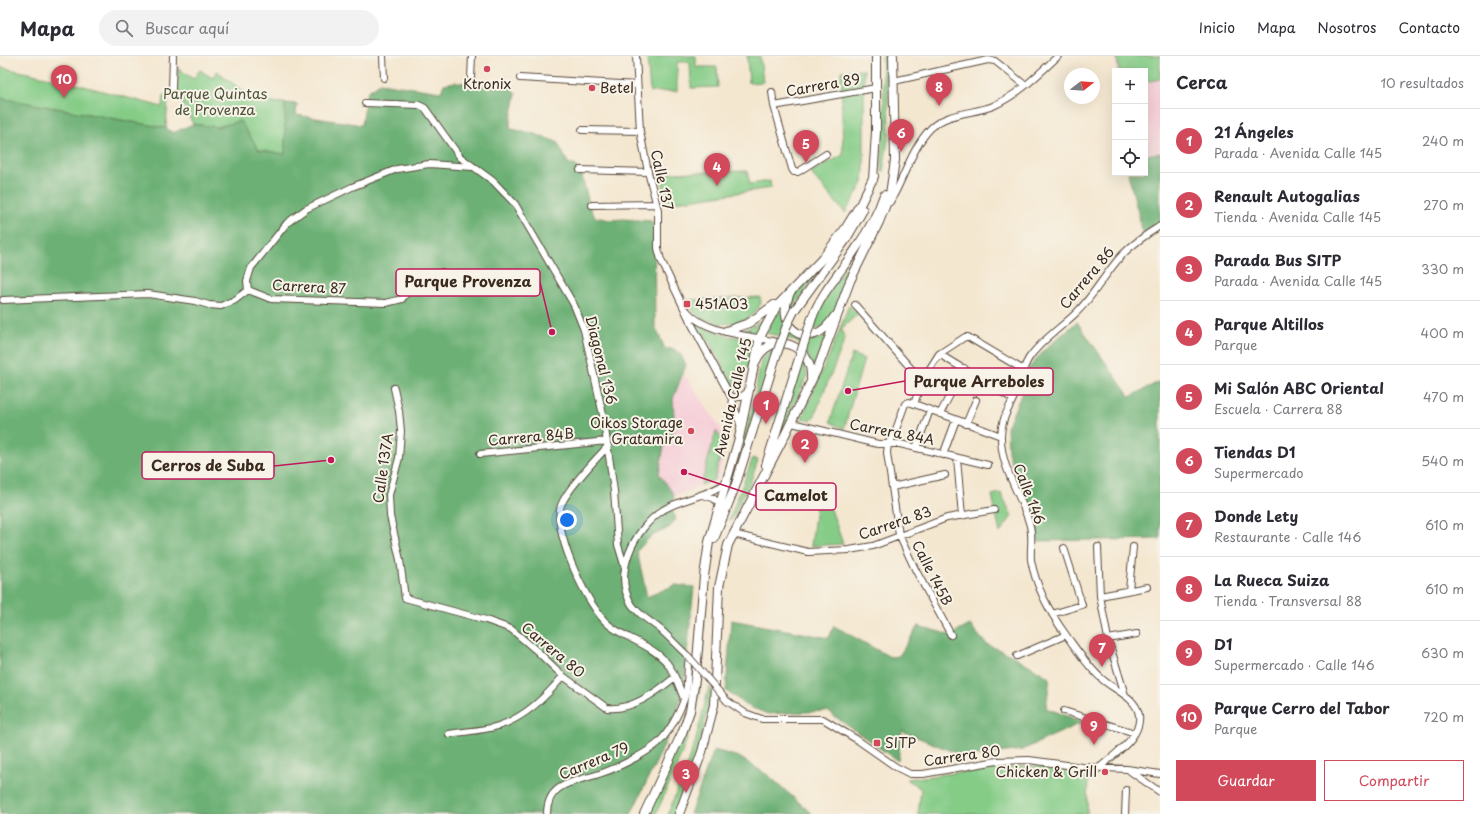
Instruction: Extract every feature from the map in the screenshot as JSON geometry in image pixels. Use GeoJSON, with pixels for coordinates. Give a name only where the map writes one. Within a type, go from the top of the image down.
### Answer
{"type":"FeatureCollection","features":[{"type":"Feature","properties":{"kind":"main road","name":"Avenida Calle 145"},"geometry":{"type":"LineString","coordinates":[[705,563],[735,487],[787,325],[794,311],[856,224],[868,197],[874,176],[876,132],[876,56]]}},
{"type":"Feature","properties":{"kind":"main road"},"geometry":{"type":"LineString","coordinates":[[679,814],[702,752],[712,713],[717,656],[719,587],[726,552],[733,534],[792,423],[828,344],[850,281],[884,210],[894,171],[893,56]]}},
{"type":"Feature","properties":{"kind":"main road"},"geometry":{"type":"LineString","coordinates":[[759,484],[812,318],[822,296],[857,247],[879,208],[888,180],[894,130]]}},
{"type":"Feature","properties":{"kind":"main road","name":"Avenida Calle 145"},"geometry":{"type":"LineString","coordinates":[[644,814],[682,733],[690,711],[696,667],[705,563],[709,542],[741,429],[760,337],[772,312],[789,292],[822,259],[845,229],[861,204],[874,176]]}},
{"type":"Feature","properties":{"kind":"main road"},"geometry":{"type":"LineString","coordinates":[[789,292],[785,315],[790,326],[796,332],[804,335],[813,336],[825,330],[843,301]]}},
{"type":"Feature","properties":{"kind":"main road"},"geometry":{"type":"LineString","coordinates":[[726,331],[749,323],[789,292]]}},
{"type":"Feature","properties":{"kind":"main road"},"geometry":{"type":"LineString","coordinates":[[751,377],[754,365],[763,351],[770,346],[784,344],[798,348],[807,358],[811,372],[809,386]]}},
{"type":"Feature","properties":{"kind":"street"},"geometry":{"type":"LineString","coordinates":[[171,87],[172,56]]}},
{"type":"Feature","properties":{"kind":"street"},"geometry":{"type":"LineString","coordinates":[[383,56],[384,78]]}},
{"type":"Feature","properties":{"kind":"street"},"geometry":{"type":"LineString","coordinates":[[471,78],[472,56]]}},
{"type":"Feature","properties":{"kind":"street","name":"Calle 137"},"geometry":{"type":"LineString","coordinates":[[636,56],[640,131],[656,204],[659,254],[681,304],[731,397],[741,429]]}},
{"type":"Feature","properties":{"kind":"street"},"geometry":{"type":"LineString","coordinates":[[884,210],[899,186],[915,151],[933,127],[954,116],[995,105],[1025,85],[1058,56]]}},
{"type":"Feature","properties":{"kind":"street"},"geometry":{"type":"LineString","coordinates":[[894,81],[988,60],[995,61],[1025,85]]}},
{"type":"Feature","properties":{"kind":"street"},"geometry":{"type":"LineString","coordinates":[[520,78],[637,85]]}},
{"type":"Feature","properties":{"kind":"street","name":"Carrera 89"},"geometry":{"type":"LineString","coordinates":[[774,106],[876,88]]}},
{"type":"Feature","properties":{"kind":"street"},"geometry":{"type":"LineString","coordinates":[[772,92],[774,106],[794,172],[798,172],[826,154]]}},
{"type":"Feature","properties":{"kind":"street"},"geometry":{"type":"LineString","coordinates":[[365,103],[419,105],[425,108],[460,157],[473,167]]}},
{"type":"Feature","properties":{"kind":"street"},"geometry":{"type":"LineString","coordinates":[[582,130],[640,131]]}},
{"type":"Feature","properties":{"kind":"street"},"geometry":{"type":"LineString","coordinates":[[3,300],[148,294],[221,306],[235,300],[248,290],[246,281],[251,268],[287,223],[306,209],[352,187],[397,169],[429,164],[473,167]]}},
{"type":"Feature","properties":{"kind":"street","name":"Diagonal 136"},"geometry":{"type":"LineString","coordinates":[[473,167],[493,181],[515,204],[574,305],[584,330],[603,416],[618,545],[625,568]]}},
{"type":"Feature","properties":{"kind":"street"},"geometry":{"type":"LineString","coordinates":[[580,170],[648,172]]}},
{"type":"Feature","properties":{"kind":"street"},"geometry":{"type":"LineString","coordinates":[[592,205],[656,204]]}},
{"type":"Feature","properties":{"kind":"street","name":"Carrera 86"},"geometry":{"type":"LineString","coordinates":[[1022,369],[1034,351],[1092,296],[1124,254],[1141,238],[1160,226]]}},
{"type":"Feature","properties":{"kind":"street","name":"Carrera 87"},"geometry":{"type":"LineString","coordinates":[[248,290],[271,299],[386,303],[402,299],[411,286],[420,280],[442,272]]}},
{"type":"Feature","properties":{"kind":"street","name":"Calle 137"},"geometry":{"type":"LineString","coordinates":[[681,304],[691,316],[699,322],[726,331],[760,337],[784,344]]}},
{"type":"Feature","properties":{"kind":"street"},"geometry":{"type":"LineString","coordinates":[[855,305],[922,381]]}},
{"type":"Feature","properties":{"kind":"street"},"geometry":{"type":"LineString","coordinates":[[914,404],[922,381],[939,354],[965,337],[968,337],[1022,369]]}},
{"type":"Feature","properties":{"kind":"street"},"geometry":{"type":"LineString","coordinates":[[939,354],[1013,399]]}},
{"type":"Feature","properties":{"kind":"street"},"geometry":{"type":"LineString","coordinates":[[940,414],[964,368]]}},
{"type":"Feature","properties":{"kind":"street","name":"Calle 146"},"geometry":{"type":"LineString","coordinates":[[1022,369],[1013,399],[1004,415],[1001,436],[1005,467],[1030,524],[1033,567],[1052,614],[1066,635],[1098,675],[1131,700],[1138,710],[1139,722],[1135,733]]}},
{"type":"Feature","properties":{"kind":"street","name":"Calle 137A"},"geometry":{"type":"LineString","coordinates":[[394,388],[399,411],[401,431],[399,458],[389,495],[390,516],[400,560],[405,598]]}},
{"type":"Feature","properties":{"kind":"street"},"geometry":{"type":"LineString","coordinates":[[731,397],[741,397],[749,391]]}},
{"type":"Feature","properties":{"kind":"street"},"geometry":{"type":"LineString","coordinates":[[966,424],[976,400]]}},
{"type":"Feature","properties":{"kind":"street"},"geometry":{"type":"LineString","coordinates":[[888,444],[894,435],[905,404],[909,402],[1001,436]]}},
{"type":"Feature","properties":{"kind":"street"},"geometry":{"type":"LineString","coordinates":[[916,448],[930,410]]}},
{"type":"Feature","properties":{"kind":"street"},"geometry":{"type":"LineString","coordinates":[[943,455],[956,420]]}},
{"type":"Feature","properties":{"kind":"street","name":"Carrera 84A"},"geometry":{"type":"LineString","coordinates":[[792,423],[878,444],[900,444],[988,465]]}},
{"type":"Feature","properties":{"kind":"street"},"geometry":{"type":"LineString","coordinates":[[607,444],[567,496],[560,508],[561,528],[570,557],[594,610],[609,625],[659,655],[675,677],[684,699]]}},
{"type":"Feature","properties":{"kind":"street","name":"Carrera 84B"},"geometry":{"type":"LineString","coordinates":[[480,454],[607,444]]}},
{"type":"Feature","properties":{"kind":"street","name":"Calle 145B"},"geometry":{"type":"LineString","coordinates":[[888,444],[899,535],[951,635]]}},
{"type":"Feature","properties":{"kind":"street"},"geometry":{"type":"LineString","coordinates":[[958,458],[962,516]]}},
{"type":"Feature","properties":{"kind":"street"},"geometry":{"type":"LineString","coordinates":[[892,487],[945,475]]}},
{"type":"Feature","properties":{"kind":"street","name":"Diagonal 136"},"geometry":{"type":"LineString","coordinates":[[687,655],[633,606],[625,585],[625,568],[630,551],[639,535],[654,517],[674,505],[727,482]]}},
{"type":"Feature","properties":{"kind":"street"},"geometry":{"type":"LineString","coordinates":[[700,495],[709,496],[720,504]]}},
{"type":"Feature","properties":{"kind":"street","name":"Carrera 83"},"geometry":{"type":"LineString","coordinates":[[733,534],[794,549],[821,553],[873,546],[947,518],[994,510]]}},
{"type":"Feature","properties":{"kind":"street"},"geometry":{"type":"LineString","coordinates":[[1129,590],[1133,546]]}},
{"type":"Feature","properties":{"kind":"street"},"geometry":{"type":"LineString","coordinates":[[1098,547],[1100,596],[1108,639],[1125,695]]}},
{"type":"Feature","properties":{"kind":"street"},"geometry":{"type":"LineString","coordinates":[[1052,614],[1082,605],[1064,548]]}},
{"type":"Feature","properties":{"kind":"street"},"geometry":{"type":"LineString","coordinates":[[1100,596],[1147,587]]}},
{"type":"Feature","properties":{"kind":"street","name":"Carrera 80"},"geometry":{"type":"LineString","coordinates":[[405,598],[486,620],[510,629],[538,652],[563,676],[607,708],[616,709],[626,706],[661,689],[675,677]]}},
{"type":"Feature","properties":{"kind":"street"},"geometry":{"type":"LineString","coordinates":[[1108,639],[1137,634]]}},
{"type":"Feature","properties":{"kind":"street"},"geometry":{"type":"LineString","coordinates":[[1017,656],[1066,635]]}},
{"type":"Feature","properties":{"kind":"street","name":"Carrera 80"},"geometry":{"type":"LineString","coordinates":[[687,655],[727,701],[745,713],[762,719],[782,720],[823,718],[896,767],[910,774],[923,774],[997,761],[1018,761],[1127,769],[1160,774]]}},
{"type":"Feature","properties":{"kind":"street","name":"Carrera 79"},"geometry":{"type":"LineString","coordinates":[[547,814],[547,806],[553,793],[561,786],[604,773],[644,753],[661,740],[667,732],[684,699],[688,666],[687,655]]}},
{"type":"Feature","properties":{"kind":"street"},"geometry":{"type":"LineString","coordinates":[[449,734],[498,726],[524,713],[549,693],[563,676]]}},
{"type":"Feature","properties":{"kind":"street"},"geometry":{"type":"LineString","coordinates":[[1064,710],[1135,733],[1123,747],[1098,768]]}},
{"type":"Feature","properties":{"kind":"street"},"geometry":{"type":"LineString","coordinates":[[1127,769],[1160,792]]}},
{"type":"Feature","properties":{"kind":"street"},"geometry":{"type":"LineString","coordinates":[[1125,814],[1126,790]]}},
{"type":"Feature","properties":{"kind":"shaded area"},"geometry":{"type":"Polygon","coordinates":[[[1115,56],[1160,56],[1160,153],[1148,155],[1148,68],[1116,68],[1115,56]]]}},
{"type":"Feature","properties":{"kind":"shaded area"},"geometry":{"type":"Polygon","coordinates":[[[684,374],[728,439],[718,479],[675,496],[659,474],[664,446],[672,435],[674,417],[673,399],[684,374]]]}},
{"type":"Feature","properties":{"kind":"green space"},"geometry":{"type":"Polygon","coordinates":[[[647,56],[696,56],[696,67],[717,67],[718,87],[691,88],[690,62],[677,62],[677,91],[650,92],[647,56]]]}},
{"type":"Feature","properties":{"kind":"green space"},"geometry":{"type":"Polygon","coordinates":[[[747,56],[760,56],[763,82],[749,83],[747,56]]]}},
{"type":"Feature","properties":{"kind":"green space"},"geometry":{"type":"Polygon","coordinates":[[[882,56],[887,56],[889,133],[883,172],[881,171],[884,104],[882,56]]]}},
{"type":"Feature","properties":{"kind":"green space"},"geometry":{"type":"Polygon","coordinates":[[[1117,56],[1160,56],[1160,79],[1148,81],[1148,68],[1119,68],[1117,56]]]}},
{"type":"Feature","properties":{"kind":"green space"},"geometry":{"type":"Polygon","coordinates":[[[0,67],[69,82],[162,107],[163,95],[168,97],[166,128],[0,98],[0,67]]]}},
{"type":"Feature","properties":{"kind":"green space","name":"Parque Quintas de Provenza"},"geometry":{"type":"Polygon","coordinates":[[[178,68],[193,79],[200,70],[212,78],[217,71],[257,102],[285,103],[285,154],[259,150],[240,121],[217,127],[193,124],[177,93],[178,68]]]}},
{"type":"Feature","properties":{"kind":"green space"},"geometry":{"type":"Polygon","coordinates":[[[864,70],[863,183],[845,213],[810,172],[843,155],[841,71],[864,70]]]}},
{"type":"Feature","properties":{"kind":"green space"},"geometry":{"type":"Polygon","coordinates":[[[455,82],[511,88],[516,94],[510,124],[511,129],[532,133],[557,142],[568,163],[576,166],[582,176],[590,208],[595,217],[610,220],[623,219],[651,221],[654,226],[655,326],[665,349],[673,349],[678,352],[686,365],[673,399],[674,417],[672,435],[664,446],[659,474],[674,495],[672,510],[676,519],[670,527],[650,537],[637,551],[647,597],[675,585],[694,587],[683,692],[673,724],[631,814],[0,814],[0,98],[166,128],[173,133],[193,124],[217,127],[240,121],[259,150],[285,154],[285,103],[297,104],[296,115],[362,125],[367,92],[380,83],[441,92],[444,84],[455,82]]]}},
{"type":"Feature","properties":{"kind":"green space"},"geometry":{"type":"Polygon","coordinates":[[[1160,153],[1160,223],[1143,233],[1129,176],[1148,176],[1148,155],[1160,153]]]}},
{"type":"Feature","properties":{"kind":"green space"},"geometry":{"type":"Polygon","coordinates":[[[747,171],[750,184],[770,181],[771,188],[668,203],[660,173],[747,171]]]}},
{"type":"Feature","properties":{"kind":"green space"},"geometry":{"type":"Polygon","coordinates":[[[859,249],[862,250],[830,318],[825,325],[812,332],[825,299],[859,249]]]}},
{"type":"Feature","properties":{"kind":"green space"},"geometry":{"type":"Polygon","coordinates":[[[825,260],[826,261],[789,313],[791,300],[796,292],[825,260]]]}},
{"type":"Feature","properties":{"kind":"green space"},"geometry":{"type":"Polygon","coordinates":[[[760,297],[761,303],[756,311],[748,318],[723,324],[714,323],[699,316],[693,311],[687,300],[760,297]]]}},
{"type":"Feature","properties":{"kind":"green space"},"geometry":{"type":"Polygon","coordinates":[[[849,305],[858,314],[841,329],[845,339],[814,417],[811,421],[802,418],[836,339],[849,305]]]}},
{"type":"Feature","properties":{"kind":"green space"},"geometry":{"type":"Polygon","coordinates":[[[780,306],[782,316],[786,324],[795,336],[809,340],[827,335],[813,369],[810,359],[802,346],[791,339],[765,333],[780,306]]]}},
{"type":"Feature","properties":{"kind":"green space"},"geometry":{"type":"Polygon","coordinates":[[[764,318],[757,333],[743,330],[753,326],[764,318]]]}},
{"type":"Feature","properties":{"kind":"green space"},"geometry":{"type":"Polygon","coordinates":[[[1077,322],[1130,397],[1160,381],[1160,539],[1038,541],[1034,515],[1015,475],[1008,452],[1007,427],[1022,393],[1028,369],[1046,348],[1077,322]]]}},
{"type":"Feature","properties":{"kind":"green space"},"geometry":{"type":"Polygon","coordinates":[[[692,323],[729,336],[752,340],[748,368],[737,370],[734,387],[704,333],[700,335],[692,323]]]}},
{"type":"Feature","properties":{"kind":"green space"},"geometry":{"type":"Polygon","coordinates":[[[775,347],[732,486],[754,401],[762,358],[775,347]]]}},
{"type":"Feature","properties":{"kind":"green space"},"geometry":{"type":"Polygon","coordinates":[[[852,354],[864,359],[844,429],[830,422],[852,354]]]}},
{"type":"Feature","properties":{"kind":"green space"},"geometry":{"type":"Polygon","coordinates":[[[803,358],[807,375],[776,446],[803,358]]]}},
{"type":"Feature","properties":{"kind":"green space"},"geometry":{"type":"Polygon","coordinates":[[[716,431],[724,442],[714,480],[701,485],[716,431]]]}},
{"type":"Feature","properties":{"kind":"green space"},"geometry":{"type":"Polygon","coordinates":[[[753,458],[758,460],[751,480],[731,521],[729,520],[753,458]]]}},
{"type":"Feature","properties":{"kind":"green space"},"geometry":{"type":"Polygon","coordinates":[[[1001,493],[1012,516],[1000,533],[992,495],[1001,493]]]}},
{"type":"Feature","properties":{"kind":"green space"},"geometry":{"type":"Polygon","coordinates":[[[816,507],[831,509],[843,544],[811,546],[816,507]]]}},
{"type":"Feature","properties":{"kind":"green space"},"geometry":{"type":"Polygon","coordinates":[[[707,579],[702,664],[701,662],[707,579]]]}},
{"type":"Feature","properties":{"kind":"green space"},"geometry":{"type":"Polygon","coordinates":[[[731,620],[829,638],[834,626],[890,657],[899,656],[918,626],[951,635],[970,625],[986,644],[1015,657],[1050,678],[1046,708],[1083,722],[1022,750],[966,757],[902,731],[898,761],[827,711],[768,714],[750,707],[726,691],[731,620]]]}},
{"type":"Feature","properties":{"kind":"green space"},"geometry":{"type":"Polygon","coordinates":[[[700,679],[701,681],[694,715],[677,765],[656,814],[647,814],[694,710],[700,679]]]}},
{"type":"Feature","properties":{"kind":"green space"},"geometry":{"type":"Polygon","coordinates":[[[709,687],[712,691],[700,743],[674,814],[668,814],[695,743],[709,687]]]}},
{"type":"Feature","properties":{"kind":"green space"},"geometry":{"type":"Polygon","coordinates":[[[714,750],[739,757],[769,776],[812,814],[690,814],[714,750]]]}},
{"type":"Feature","properties":{"kind":"green space"},"geometry":{"type":"Polygon","coordinates":[[[1034,766],[1088,773],[1087,814],[918,814],[921,789],[907,779],[986,769],[1034,766]]]}},
{"type":"Feature","properties":{"kind":"place","name":"Ktronix"},"geometry":{"type":"Point","coordinates":[487,69]}},
{"type":"Feature","properties":{"kind":"place","name":"Betel"},"geometry":{"type":"Point","coordinates":[592,88]}},
{"type":"Feature","properties":{"kind":"place","name":"Parque Cerro del Tabor"},"geometry":{"type":"Point","coordinates":[64,98]}},
{"type":"Feature","properties":{"kind":"place","name":"La Rueca Suiza"},"geometry":{"type":"Point","coordinates":[939,106]}},
{"type":"Feature","properties":{"kind":"place","name":"Tiendas D1"},"geometry":{"type":"Point","coordinates":[901,152]}},
{"type":"Feature","properties":{"kind":"place","name":"Mi Salón ABC Oriental"},"geometry":{"type":"Point","coordinates":[806,163]}},
{"type":"Feature","properties":{"kind":"place","name":"Parque Altillos"},"geometry":{"type":"Point","coordinates":[717,186]}},
{"type":"Feature","properties":{"kind":"place","name":"451A03"},"geometry":{"type":"Point","coordinates":[687,304]}},
{"type":"Feature","properties":{"kind":"place","name":"Parque Provenza"},"geometry":{"type":"Point","coordinates":[552,332]}},
{"type":"Feature","properties":{"kind":"place","name":"Parque Arreboles"},"geometry":{"type":"Point","coordinates":[848,391]}},
{"type":"Feature","properties":{"kind":"place","name":"21 Ángeles"},"geometry":{"type":"Point","coordinates":[766,424]}},
{"type":"Feature","properties":{"kind":"place","name":"Oikos Storage Gratamira"},"geometry":{"type":"Point","coordinates":[691,431]}},
{"type":"Feature","properties":{"kind":"place","name":"Cerros de Suba"},"geometry":{"type":"Point","coordinates":[331,460]}},
{"type":"Feature","properties":{"kind":"place","name":"Renault Autogalias"},"geometry":{"type":"Point","coordinates":[805,463]}},
{"type":"Feature","properties":{"kind":"place","name":"Camelot"},"geometry":{"type":"Point","coordinates":[684,472]}},
{"type":"Feature","properties":{"kind":"place","name":"Donde Lety"},"geometry":{"type":"Point","coordinates":[1102,667]}},
{"type":"Feature","properties":{"kind":"place","name":"SITP"},"geometry":{"type":"Point","coordinates":[877,743]}},
{"type":"Feature","properties":{"kind":"place","name":"D1"},"geometry":{"type":"Point","coordinates":[1094,745]}},
{"type":"Feature","properties":{"kind":"place","name":"Chicken & Grill"},"geometry":{"type":"Point","coordinates":[1105,772]}},
{"type":"Feature","properties":{"kind":"place","name":"Parada Bus SITP"},"geometry":{"type":"Point","coordinates":[686,793]}}]}
